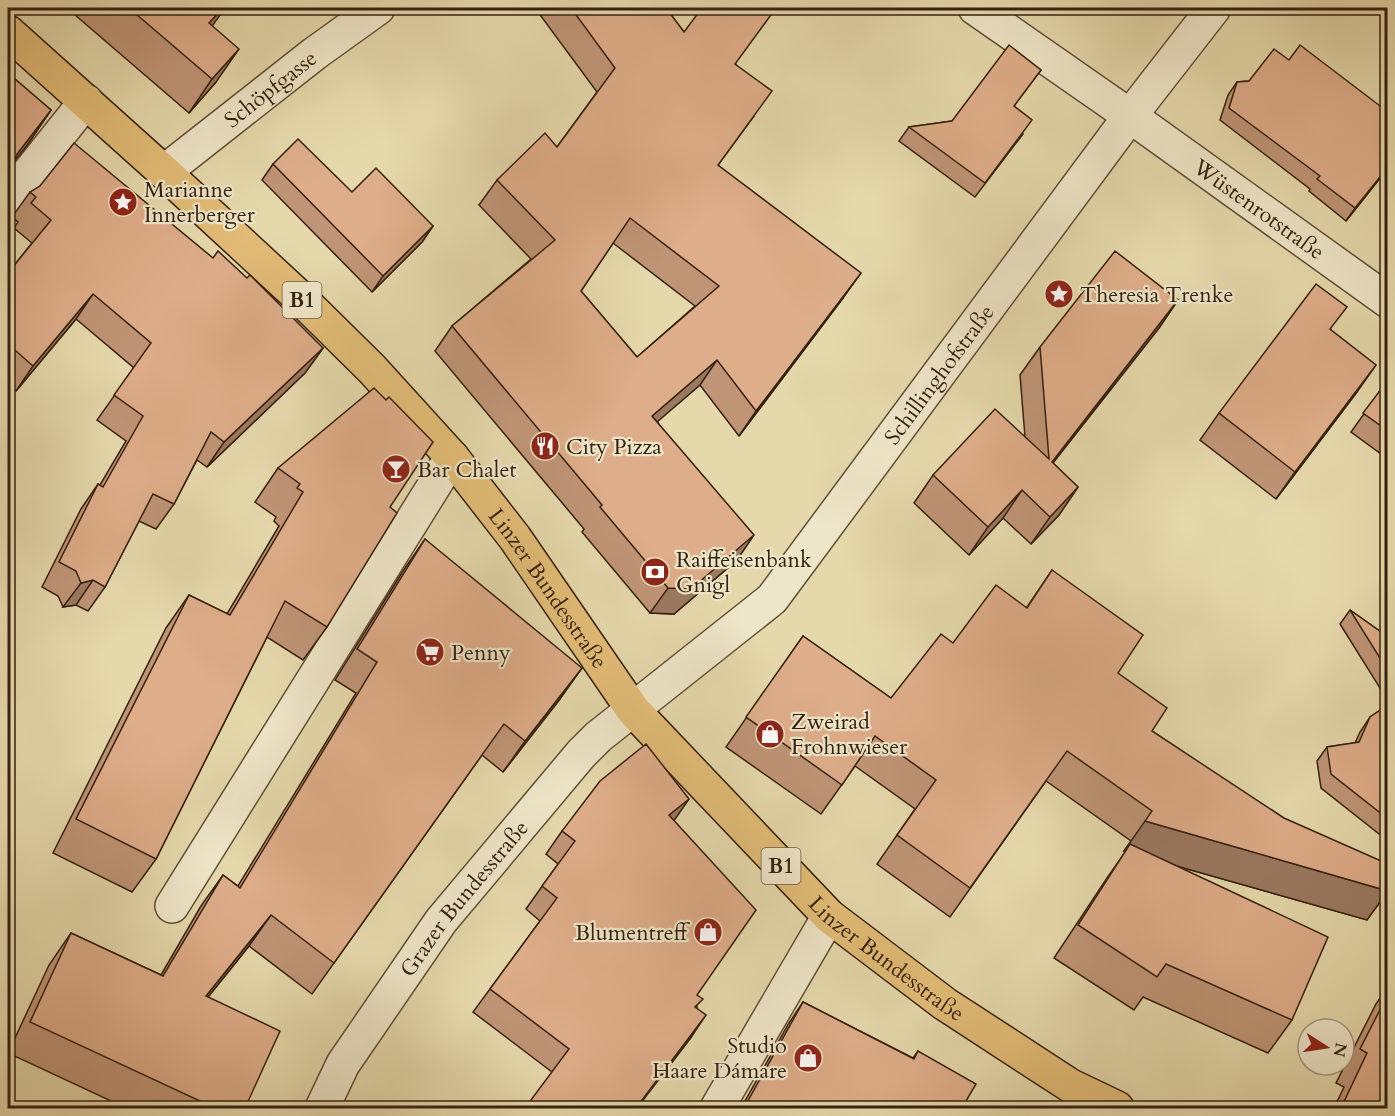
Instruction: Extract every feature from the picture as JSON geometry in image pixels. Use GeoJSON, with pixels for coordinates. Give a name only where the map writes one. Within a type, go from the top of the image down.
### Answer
{"type":"FeatureCollection","features":[{"type":"Feature","properties":{"kind":"main road","name":"Linzer Bundesstraße"},"geometry":{"type":"LineString","coordinates":[[8,33],[164,172],[305,303],[372,369],[452,457],[515,538],[633,710],[829,916],[945,1004],[1071,1086],[1117,1108]]}},
{"type":"Feature","properties":{"kind":"street","name":"Schöpfgasse"},"geometry":{"type":"LineString","coordinates":[[164,172],[314,54],[378,8]]}},
{"type":"Feature","properties":{"kind":"street","name":"Wüstenrotstraße"},"geometry":{"type":"LineString","coordinates":[[975,8],[1388,301]]}},
{"type":"Feature","properties":{"kind":"street","name":"Schillinghofstraße"},"geometry":{"type":"LineString","coordinates":[[633,710],[772,599],[1130,116],[1214,8]]}},
{"type":"Feature","properties":{"kind":"street"},"geometry":{"type":"LineString","coordinates":[[8,199],[86,101]]}},
{"type":"Feature","properties":{"kind":"street"},"geometry":{"type":"LineString","coordinates":[[172,906],[452,457]]}},
{"type":"Feature","properties":{"kind":"street","name":"Grazer Bundesstraße"},"geometry":{"type":"LineString","coordinates":[[322,1108],[343,1064],[441,921],[581,754],[598,737],[633,710]]}},
{"type":"Feature","properties":{"kind":"street"},"geometry":{"type":"LineString","coordinates":[[717,1108],[829,916]]}},
{"type":"Feature","properties":{"kind":"building"},"geometry":{"type":"Polygon","coordinates":[[[129,8],[223,8],[209,23],[239,49],[212,79],[129,8]]]}},
{"type":"Feature","properties":{"kind":"building"},"geometry":{"type":"Polygon","coordinates":[[[571,8],[666,8],[684,32],[702,8],[776,8],[735,64],[772,91],[718,165],[861,273],[756,411],[717,360],[652,416],[754,535],[691,589],[668,588],[600,507],[602,505],[452,326],[555,240],[497,180],[545,133],[557,147],[615,68],[571,8]],[[630,218],[581,291],[637,357],[719,286],[630,218]]]}},
{"type":"Feature","properties":{"kind":"building"},"geometry":{"type":"Polygon","coordinates":[[[1009,45],[1041,70],[1014,106],[1032,120],[985,183],[909,127],[952,121],[1009,45]]]}},
{"type":"Feature","properties":{"kind":"building"},"geometry":{"type":"Polygon","coordinates":[[[1300,45],[1388,112],[1388,167],[1355,208],[1317,179],[1320,176],[1229,108],[1237,82],[1249,81],[1274,49],[1289,60],[1300,45]]]}},
{"type":"Feature","properties":{"kind":"building"},"geometry":{"type":"Polygon","coordinates":[[[8,73],[51,110],[17,154],[13,165],[8,160],[8,73]]]}},
{"type":"Feature","properties":{"kind":"building"},"geometry":{"type":"Polygon","coordinates":[[[298,139],[352,192],[376,168],[433,226],[383,276],[273,164],[298,139]]]}},
{"type":"Feature","properties":{"kind":"building"},"geometry":{"type":"Polygon","coordinates":[[[74,143],[213,258],[218,251],[247,278],[250,275],[323,348],[224,442],[211,432],[174,504],[153,494],[105,587],[93,580],[81,583],[76,571],[59,562],[98,484],[103,487],[143,416],[114,395],[151,343],[93,294],[33,366],[8,344],[8,273],[51,220],[31,203],[36,197],[30,192],[40,186],[74,143]]]}},
{"type":"Feature","properties":{"kind":"building"},"geometry":{"type":"Polygon","coordinates":[[[1115,251],[1178,300],[1052,462],[1078,487],[1050,517],[1022,490],[988,527],[933,475],[995,409],[1049,459],[1040,347],[1115,251]]]}},
{"type":"Feature","properties":{"kind":"building"},"geometry":{"type":"Polygon","coordinates":[[[1316,284],[1347,307],[1330,329],[1376,365],[1295,472],[1219,413],[1316,284]]]}},
{"type":"Feature","properties":{"kind":"building"},"geometry":{"type":"Polygon","coordinates":[[[1388,380],[1388,431],[1363,413],[1388,380]]]}},
{"type":"Feature","properties":{"kind":"building"},"geometry":{"type":"Polygon","coordinates":[[[374,388],[386,400],[389,397],[433,442],[390,507],[397,513],[327,627],[285,601],[156,859],[76,819],[189,595],[230,615],[303,492],[297,488],[300,484],[278,468],[374,388]]]}},
{"type":"Feature","properties":{"kind":"building"},"geometry":{"type":"Polygon","coordinates":[[[425,539],[582,668],[525,741],[504,724],[334,963],[271,915],[206,996],[280,1031],[245,1108],[215,1108],[30,1022],[71,933],[163,976],[223,875],[240,888],[377,662],[357,649],[425,539]]]}},
{"type":"Feature","properties":{"kind":"building"},"geometry":{"type":"Polygon","coordinates":[[[1052,570],[1143,635],[1118,673],[1167,708],[1152,731],[1284,818],[1388,864],[1388,891],[1145,821],[1152,811],[1067,751],[970,888],[897,835],[936,780],[875,736],[842,785],[746,717],[803,636],[891,698],[941,634],[953,643],[996,585],[1027,608],[1052,570]]]}},
{"type":"Feature","properties":{"kind":"building"},"geometry":{"type":"Polygon","coordinates":[[[1350,610],[1388,637],[1388,671],[1350,610]]]}},
{"type":"Feature","properties":{"kind":"building"},"geometry":{"type":"Polygon","coordinates":[[[1388,705],[1388,819],[1331,774],[1327,747],[1359,742],[1370,717],[1388,705]]]}},
{"type":"Feature","properties":{"kind":"building"},"geometry":{"type":"Polygon","coordinates":[[[646,744],[689,799],[669,815],[756,910],[697,995],[703,999],[695,1007],[706,1015],[636,1108],[525,1108],[569,1049],[490,989],[557,898],[542,886],[575,841],[562,831],[600,781],[646,744]]]}},
{"type":"Feature","properties":{"kind":"building"},"geometry":{"type":"Polygon","coordinates":[[[1130,844],[1328,937],[1292,1020],[1166,964],[1157,977],[1078,925],[1130,844]]]}},
{"type":"Feature","properties":{"kind":"building"},"geometry":{"type":"Polygon","coordinates":[[[1388,994],[1388,1108],[1341,1108],[1367,1053],[1360,1049],[1388,994]]]}},
{"type":"Feature","properties":{"kind":"building"},"geometry":{"type":"Polygon","coordinates":[[[803,1002],[914,1059],[918,1051],[976,1084],[962,1108],[744,1108],[803,1002]]]}},
{"type":"Feature","properties":{"kind":"place","name":"Marianne Innerberger"},"geometry":{"type":"Point","coordinates":[123,202]}},
{"type":"Feature","properties":{"kind":"place","name":"Theresia Trenke"},"geometry":{"type":"Point","coordinates":[1059,294]}},
{"type":"Feature","properties":{"kind":"place","name":"City Pizza"},"geometry":{"type":"Point","coordinates":[545,446]}},
{"type":"Feature","properties":{"kind":"place","name":"Bar Chalet"},"geometry":{"type":"Point","coordinates":[396,469]}},
{"type":"Feature","properties":{"kind":"place","name":"Raiffeisenbank Gnigl"},"geometry":{"type":"Point","coordinates":[655,572]}},
{"type":"Feature","properties":{"kind":"place","name":"Penny"},"geometry":{"type":"Point","coordinates":[430,652]}},
{"type":"Feature","properties":{"kind":"place","name":"Zweirad Frohnwieser"},"geometry":{"type":"Point","coordinates":[770,734]}},
{"type":"Feature","properties":{"kind":"place","name":"Blumentreff"},"geometry":{"type":"Point","coordinates":[708,932]}},
{"type":"Feature","properties":{"kind":"place","name":"Studio Haare Dámare"},"geometry":{"type":"Point","coordinates":[808,1058]}}]}
